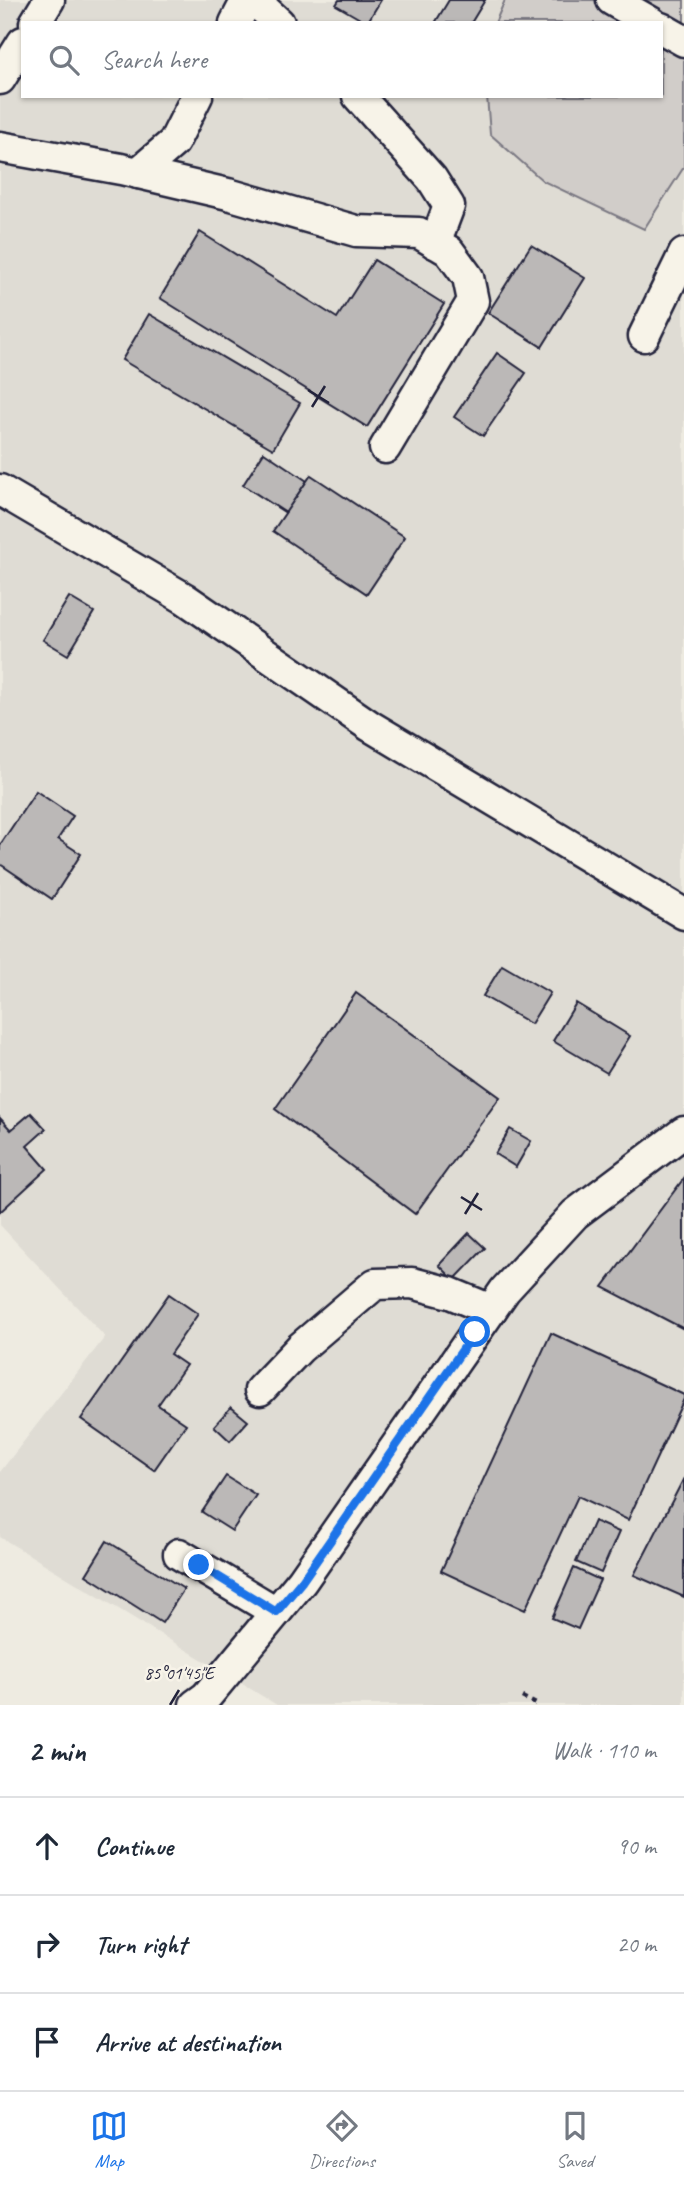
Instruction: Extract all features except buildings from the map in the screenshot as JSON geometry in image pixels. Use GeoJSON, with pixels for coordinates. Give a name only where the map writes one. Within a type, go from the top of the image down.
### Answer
{"type":"FeatureCollection","features":[{"type":"Feature","properties":{"kind":"street"},"geometry":{"type":"LineString","coordinates":[[36,21],[49,0]]}},
{"type":"Feature","properties":{"kind":"street"},"geometry":{"type":"LineString","coordinates":[[236,21],[247,0]]}},
{"type":"Feature","properties":{"kind":"street"},"geometry":{"type":"LineString","coordinates":[[254,0],[277,21]]}},
{"type":"Feature","properties":{"kind":"street"},"geometry":{"type":"LineString","coordinates":[[612,0],[649,21]]}},
{"type":"Feature","properties":{"kind":"street"},"geometry":{"type":"LineString","coordinates":[[663,29],[684,41]]}},
{"type":"Feature","properties":{"kind":"street"},"geometry":{"type":"LineString","coordinates":[[0,79],[21,45]]}},
{"type":"Feature","properties":{"kind":"street"},"geometry":{"type":"LineString","coordinates":[[138,173],[174,142],[196,98]]}},
{"type":"Feature","properties":{"kind":"street"},"geometry":{"type":"LineString","coordinates":[[360,98],[432,179],[449,206],[436,243]]}},
{"type":"Feature","properties":{"kind":"street"},"geometry":{"type":"LineString","coordinates":[[0,147],[138,173],[228,194],[356,231],[419,233],[449,251],[468,277],[474,301],[385,448]]}},
{"type":"Feature","properties":{"kind":"street"},"geometry":{"type":"LineString","coordinates":[[644,336],[684,254]]}},
{"type":"Feature","properties":{"kind":"street"},"geometry":{"type":"LineString","coordinates":[[0,490],[184,598],[370,726],[684,914]]}},
{"type":"Feature","properties":{"kind":"street"},"geometry":{"type":"LineString","coordinates":[[202,1702],[302,1581],[505,1290],[575,1214],[684,1132]]}},
{"type":"Feature","properties":{"kind":"street"},"geometry":{"type":"LineString","coordinates":[[260,1390],[300,1348],[375,1284],[412,1283],[450,1293],[491,1310]]}},
{"type":"Feature","properties":{"kind":"street"},"geometry":{"type":"LineString","coordinates":[[180,1554],[276,1612]]}},
{"type":"Feature","properties":{"kind":"path"},"geometry":{"type":"LineString","coordinates":[[522,1697],[538,1705]]}},
{"type":"Feature","properties":{"kind":"shaded area"},"geometry":{"type":"Polygon","coordinates":[[[0,0],[684,0],[684,1705],[277,1705],[0,1537],[0,1472],[105,1337],[0,1225],[0,0]]]}},
{"type":"Feature","properties":{"kind":"shaded area"},"geometry":{"type":"Polygon","coordinates":[[[505,0],[684,0],[684,167],[644,229],[543,181],[490,134],[487,98],[663,98],[663,21],[496,21],[505,0]]]}},
{"type":"Feature","properties":{"kind":"route"},"geometry":{"type":"LineString","coordinates":[[199,1565],[276,1612],[302,1581],[475,1332]]}}]}
